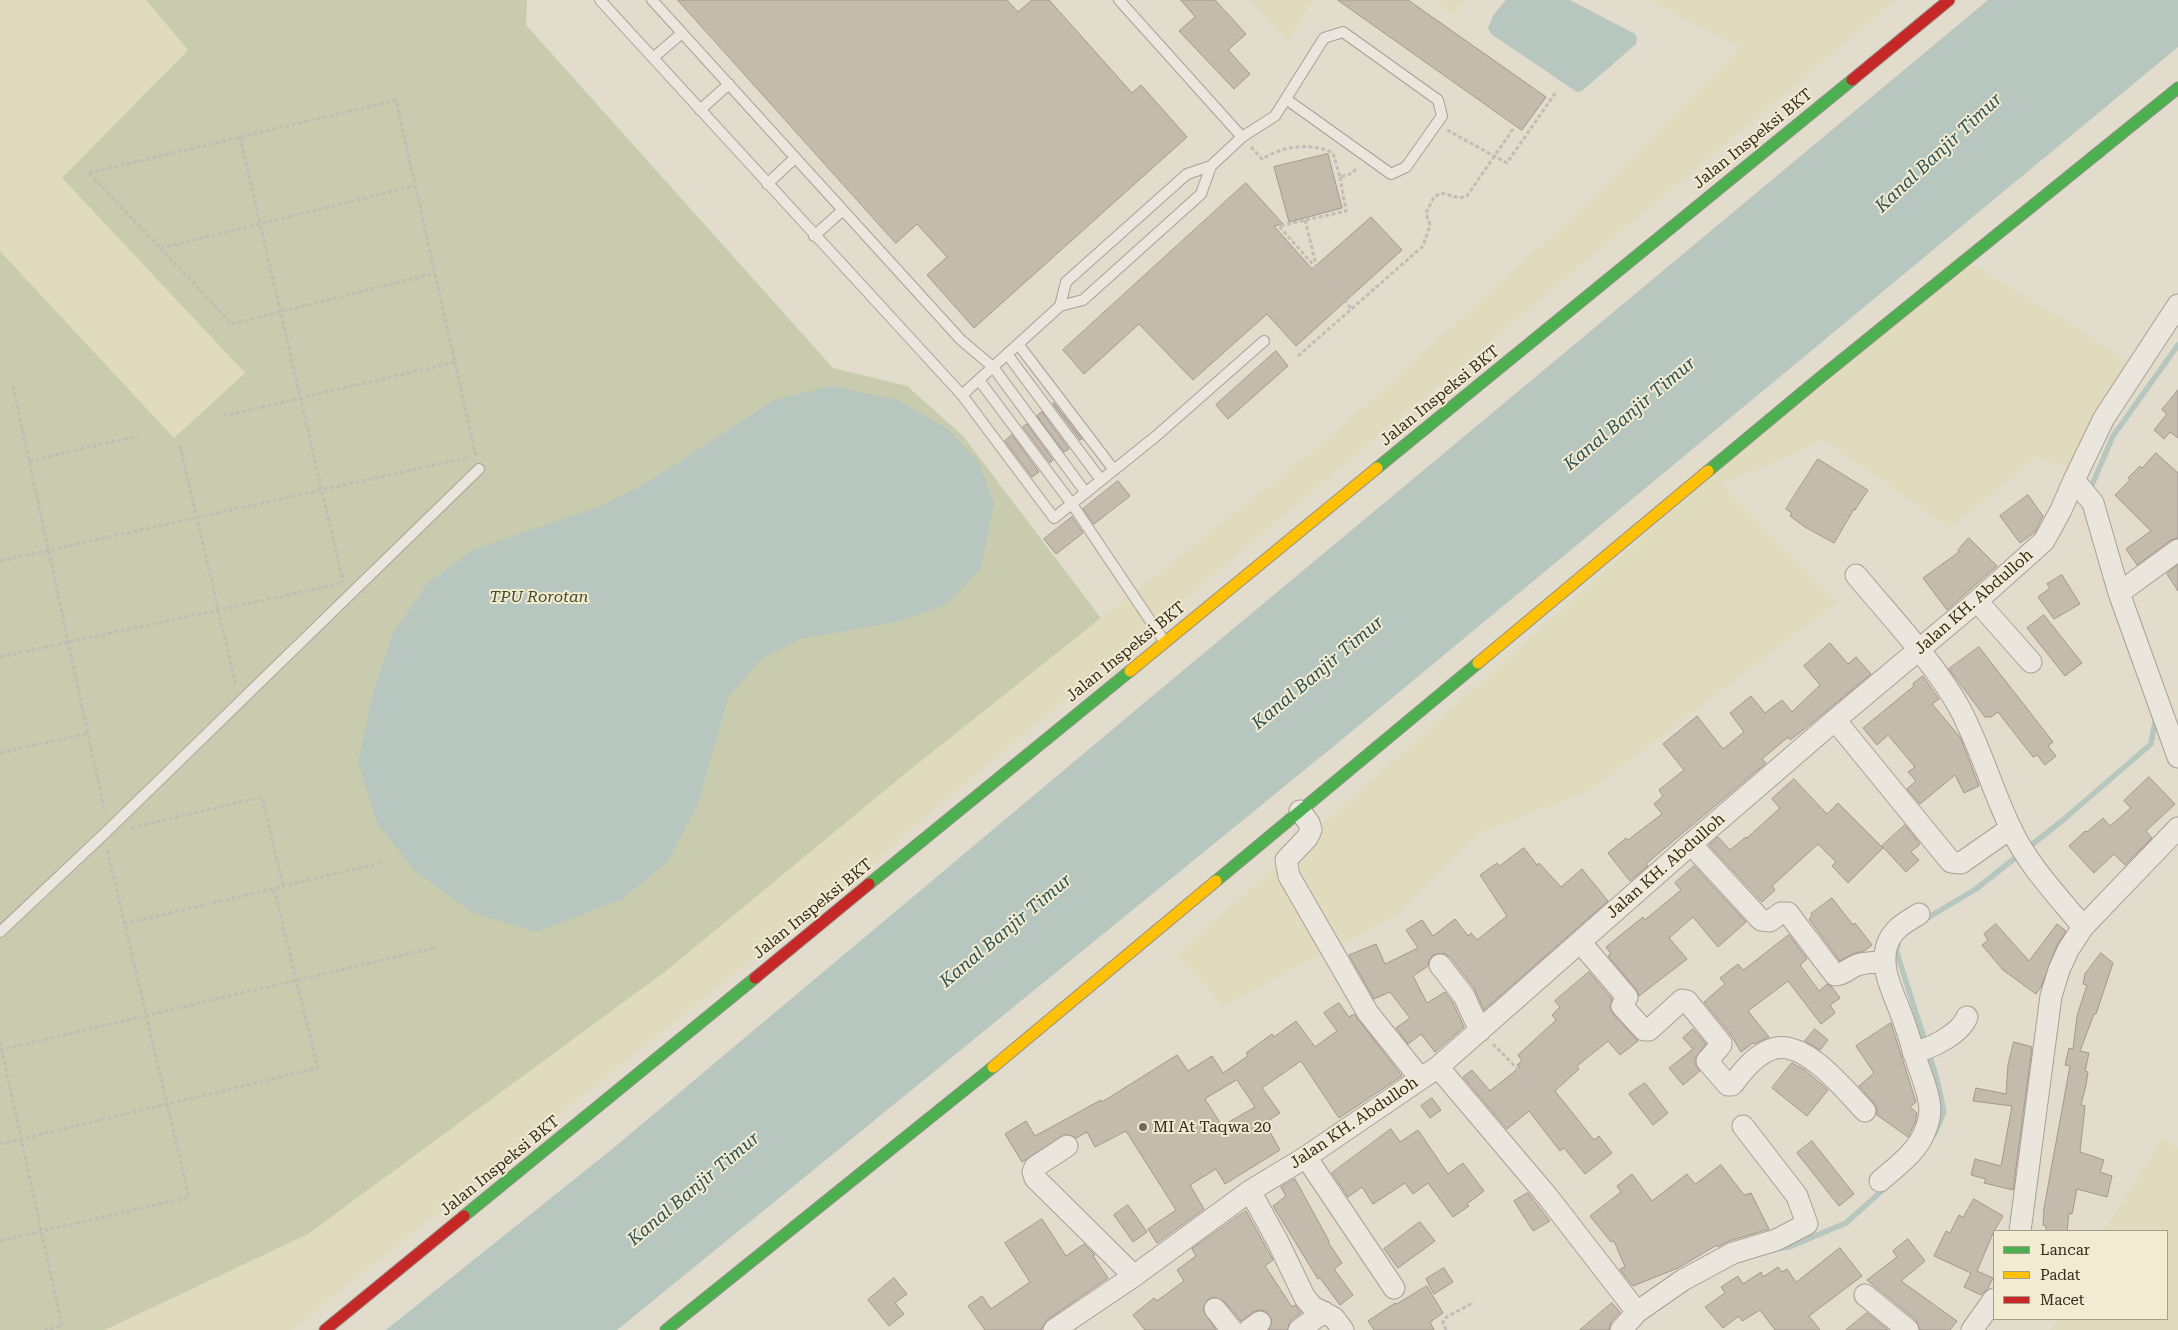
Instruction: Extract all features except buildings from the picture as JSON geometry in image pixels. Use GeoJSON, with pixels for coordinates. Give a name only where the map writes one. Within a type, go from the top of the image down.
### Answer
{"type":"FeatureCollection","features":[{"type":"Feature","properties":{"kind":"street","name":"Jalan Inspeksi BKT"},"geometry":{"type":"LineString","coordinates":[[325,1330],[1949,0]]}},
{"type":"Feature","properties":{"kind":"street"},"geometry":{"type":"LineString","coordinates":[[666,1330],[956,1098],[1814,384],[2178,88]]}},
{"type":"Feature","properties":{"kind":"street","name":"Jalan KH. Abdulloh"},"geometry":{"type":"LineString","coordinates":[[1054,1330],[1134,1276],[1250,1192],[1306,1157],[1438,1067],[1691,844],[1834,720],[1977,601],[2044,541],[2061,510],[2083,492],[2104,418],[2178,305]]}},
{"type":"Feature","properties":{"kind":"street"},"geometry":{"type":"LineString","coordinates":[[2083,492],[2178,757]]}},
{"type":"Feature","properties":{"kind":"street"},"geometry":{"type":"LineString","coordinates":[[2119,592],[2178,550]]}},
{"type":"Feature","properties":{"kind":"street"},"geometry":{"type":"LineString","coordinates":[[1856,575],[1942,682],[1965,720],[2014,835],[2034,866],[2083,927]]}},
{"type":"Feature","properties":{"kind":"street"},"geometry":{"type":"LineString","coordinates":[[1977,601],[2031,662]]}},
{"type":"Feature","properties":{"kind":"street"},"geometry":{"type":"LineString","coordinates":[[1834,720],[1951,862],[1961,863],[2014,835]]}},
{"type":"Feature","properties":{"kind":"street"},"geometry":{"type":"LineString","coordinates":[[1300,811],[1309,823],[1311,830],[1307,838],[1286,860],[1289,876],[1368,1013],[1420,1078]]}},
{"type":"Feature","properties":{"kind":"street"},"geometry":{"type":"LineString","coordinates":[[2020,1230],[2051,996],[2059,970],[2068,950],[2083,927],[2178,828]]}},
{"type":"Feature","properties":{"kind":"street"},"geometry":{"type":"LineString","coordinates":[[1691,844],[1761,920],[1770,920],[1781,912],[1788,913],[1835,975],[1842,974],[1857,965],[1885,962]]}},
{"type":"Feature","properties":{"kind":"street"},"geometry":{"type":"LineString","coordinates":[[1880,1181],[1905,1160],[1925,1133],[1930,1116],[1921,1050],[1904,1021],[1888,978],[1885,962],[1887,946],[1897,928],[1919,914]]}},
{"type":"Feature","properties":{"kind":"street"},"geometry":{"type":"LineString","coordinates":[[1580,942],[1627,997],[1622,1006],[1644,1030],[1649,1030],[1682,1000],[1687,1001],[1721,1045],[1707,1061],[1728,1085],[1732,1085],[1748,1066],[1760,1056],[1774,1048],[1784,1048],[1807,1056],[1820,1065],[1865,1111]]}},
{"type":"Feature","properties":{"kind":"street"},"geometry":{"type":"LineString","coordinates":[[1440,965],[1464,996],[1480,1031]]}},
{"type":"Feature","properties":{"kind":"street"},"geometry":{"type":"LineString","coordinates":[[1921,1050],[1960,1029],[1967,1017]]}},
{"type":"Feature","properties":{"kind":"street"},"geometry":{"type":"LineString","coordinates":[[1438,1067],[1548,1197],[1637,1312]]}},
{"type":"Feature","properties":{"kind":"street"},"geometry":{"type":"LineString","coordinates":[[1621,1330],[1637,1312],[1683,1280],[1733,1253],[1776,1240],[1808,1224],[1797,1196],[1744,1126]]}},
{"type":"Feature","properties":{"kind":"street"},"geometry":{"type":"LineString","coordinates":[[1067,1146],[1034,1167],[1035,1178],[1134,1276]]}},
{"type":"Feature","properties":{"kind":"street"},"geometry":{"type":"LineString","coordinates":[[1306,1157],[1394,1288]]}},
{"type":"Feature","properties":{"kind":"street"},"geometry":{"type":"LineString","coordinates":[[1250,1192],[1278,1242],[1305,1298],[1313,1306],[1334,1318],[1343,1330]]}},
{"type":"Feature","properties":{"kind":"street"},"geometry":{"type":"LineString","coordinates":[[1865,1295],[1908,1330]]}},
{"type":"Feature","properties":{"kind":"street"},"geometry":{"type":"LineString","coordinates":[[1972,1330],[1993,1300]]}},
{"type":"Feature","properties":{"kind":"street"},"geometry":{"type":"LineString","coordinates":[[1215,1309],[1232,1330]]}},
{"type":"Feature","properties":{"kind":"street"},"geometry":{"type":"LineString","coordinates":[[1299,1330],[1324,1312]]}},
{"type":"Feature","properties":{"kind":"lane"},"geometry":{"type":"LineString","coordinates":[[600,0],[814,236],[962,395],[1054,518],[1155,437],[1264,341]]}},
{"type":"Feature","properties":{"kind":"lane"},"geometry":{"type":"LineString","coordinates":[[652,0],[961,340],[993,367],[1086,493]]}},
{"type":"Feature","properties":{"kind":"lane"},"geometry":{"type":"LineString","coordinates":[[1119,0],[1242,138]]}},
{"type":"Feature","properties":{"kind":"lane"},"geometry":{"type":"LineString","coordinates":[[1060,306],[1066,282],[1187,174],[1211,166],[1242,138],[1275,116],[1324,38],[1344,32],[1438,100],[1442,116],[1406,167],[1391,174],[1286,99]]}},
{"type":"Feature","properties":{"kind":"lane"},"geometry":{"type":"LineString","coordinates":[[653,58],[682,33]]}},
{"type":"Feature","properties":{"kind":"lane"},"geometry":{"type":"LineString","coordinates":[[700,110],[729,84]]}},
{"type":"Feature","properties":{"kind":"lane"},"geometry":{"type":"LineString","coordinates":[[767,184],[796,158]]}},
{"type":"Feature","properties":{"kind":"lane"},"geometry":{"type":"LineString","coordinates":[[962,395],[1060,306],[1083,300],[1201,194],[1211,166]]}},
{"type":"Feature","properties":{"kind":"lane"},"geometry":{"type":"LineString","coordinates":[[814,236],[843,210]]}},
{"type":"Feature","properties":{"kind":"lane"},"geometry":{"type":"LineString","coordinates":[[1018,344],[1114,470]]}},
{"type":"Feature","properties":{"kind":"lane"},"geometry":{"type":"LineString","coordinates":[[1007,354],[1101,480]]}},
{"type":"Feature","properties":{"kind":"lane"},"geometry":{"type":"LineString","coordinates":[[979,380],[1072,504],[1164,642]]}},
{"type":"Feature","properties":{"kind":"lane"},"geometry":{"type":"LineString","coordinates":[[0,932],[479,469]]}},
{"type":"Feature","properties":{"kind":"path"},"geometry":{"type":"LineString","coordinates":[[1438,123],[1456,136],[1468,140],[1507,163],[1556,92]]}},
{"type":"Feature","properties":{"kind":"path"},"geometry":{"type":"LineString","coordinates":[[435,273],[232,324],[89,173],[396,100],[415,186],[435,273],[479,469]]}},
{"type":"Feature","properties":{"kind":"path"},"geometry":{"type":"LineString","coordinates":[[1298,356],[1423,246],[1430,225],[1426,213],[1434,197],[1441,193],[1460,198],[1467,196],[1513,129]]}},
{"type":"Feature","properties":{"kind":"path"},"geometry":{"type":"LineString","coordinates":[[240,137],[347,598]]}},
{"type":"Feature","properties":{"kind":"path"},"geometry":{"type":"LineString","coordinates":[[1242,138],[1262,160],[1271,154],[1307,145],[1321,147],[1333,153],[1346,210],[1279,226],[1352,309]]}},
{"type":"Feature","properties":{"kind":"path"},"geometry":{"type":"LineString","coordinates":[[1340,177],[1353,173],[1364,156]]}},
{"type":"Feature","properties":{"kind":"path"},"geometry":{"type":"LineString","coordinates":[[160,248],[415,186]]}},
{"type":"Feature","properties":{"kind":"path"},"geometry":{"type":"LineString","coordinates":[[1305,220],[1317,270]]}},
{"type":"Feature","properties":{"kind":"path"},"geometry":{"type":"LineString","coordinates":[[222,416],[455,362]]}},
{"type":"Feature","properties":{"kind":"path"},"geometry":{"type":"LineString","coordinates":[[0,1241],[189,1197],[124,924],[88,733],[13,386]]}},
{"type":"Feature","properties":{"kind":"path"},"geometry":{"type":"LineString","coordinates":[[29,461],[138,436]]}},
{"type":"Feature","properties":{"kind":"path"},"geometry":{"type":"LineString","coordinates":[[180,446],[240,701]]}},
{"type":"Feature","properties":{"kind":"path"},"geometry":{"type":"LineString","coordinates":[[0,561],[476,456]]}},
{"type":"Feature","properties":{"kind":"path"},"geometry":{"type":"LineString","coordinates":[[0,657],[343,582]]}},
{"type":"Feature","properties":{"kind":"path"},"geometry":{"type":"LineString","coordinates":[[0,753],[88,733]]}},
{"type":"Feature","properties":{"kind":"path"},"geometry":{"type":"LineString","coordinates":[[106,831],[262,797],[283,886]]}},
{"type":"Feature","properties":{"kind":"path"},"geometry":{"type":"LineString","coordinates":[[124,924],[381,863]]}},
{"type":"Feature","properties":{"kind":"path"},"geometry":{"type":"LineString","coordinates":[[0,1144],[318,1068],[274,889]]}},
{"type":"Feature","properties":{"kind":"path"},"geometry":{"type":"LineString","coordinates":[[1,1049],[438,947]]}},
{"type":"Feature","properties":{"kind":"path"},"geometry":{"type":"LineString","coordinates":[[1480,1031],[1545,1097]]}},
{"type":"Feature","properties":{"kind":"path"},"geometry":{"type":"LineString","coordinates":[[0,1042],[62,1326],[46,1330]]}},
{"type":"Feature","properties":{"kind":"path"},"geometry":{"type":"LineString","coordinates":[[1446,1330],[1443,1322],[1445,1318],[1474,1302]]}},
{"type":"Feature","properties":{"kind":"shaded area"},"geometry":{"type":"Polygon","coordinates":[[[0,0],[146,0],[188,50],[62,178],[245,373],[174,438],[0,251],[0,0]]]}},
{"type":"Feature","properties":{"kind":"shaded area"},"geometry":{"type":"Polygon","coordinates":[[[1250,0],[1314,0],[1288,40],[1250,0]]]}},
{"type":"Feature","properties":{"kind":"shaded area"},"geometry":{"type":"Polygon","coordinates":[[[1435,0],[1467,0],[1455,15],[1435,0]]]}},
{"type":"Feature","properties":{"kind":"shaded area"},"geometry":{"type":"Polygon","coordinates":[[[1648,0],[1896,0],[858,874],[292,1330],[105,1330],[308,1234],[666,971],[906,773],[1331,436],[1584,206],[1740,47],[1648,0]]]}},
{"type":"Feature","properties":{"kind":"shaded area"},"geometry":{"type":"Polygon","coordinates":[[[1957,256],[2066,321],[2137,368],[2078,473],[2038,456],[1950,528],[1824,440],[1722,485],[1837,603],[1589,791],[1479,833],[1396,915],[1223,1006],[1176,955],[1957,256]]]}},
{"type":"Feature","properties":{"kind":"shaded area"},"geometry":{"type":"Polygon","coordinates":[[[2163,1138],[2178,1148],[2178,1330],[2051,1330],[2056,1320],[2168,1320],[2168,1230],[2104,1230],[2163,1138]]]}},
{"type":"Feature","properties":{"kind":"green space","name":"TPU Rorotan"},"geometry":{"type":"Polygon","coordinates":[[[146,0],[527,0],[526,25],[833,368],[907,386],[963,436],[1101,618],[906,773],[666,971],[308,1234],[105,1330],[0,1330],[0,251],[174,438],[245,373],[62,178],[188,50],[146,0]]]}},
{"type":"Feature","properties":{"kind":"water"},"geometry":{"type":"Polygon","coordinates":[[[1506,0],[1570,0],[1635,34],[1636,44],[1582,91],[1577,92],[1491,34],[1488,28],[1494,14],[1506,0]]]}},
{"type":"Feature","properties":{"kind":"water","name":"Kanal Banjir Timur"},"geometry":{"type":"Polygon","coordinates":[[[1988,0],[2178,0],[2178,47],[1345,737],[617,1330],[386,1330],[611,1150],[1988,0]]]}},
{"type":"Feature","properties":{"kind":"water"},"geometry":{"type":"Polygon","coordinates":[[[831,386],[898,400],[949,430],[979,463],[994,503],[981,568],[947,604],[900,621],[800,639],[760,660],[728,698],[697,806],[668,861],[622,899],[537,932],[471,912],[414,870],[377,823],[358,762],[374,689],[392,635],[428,582],[473,550],[601,506],[651,480],[774,400],[831,386]]]}},
{"type":"Feature","properties":{"kind":"waterway"},"geometry":{"type":"LineString","coordinates":[[2089,492],[2113,436],[2178,345]]}},
{"type":"Feature","properties":{"kind":"waterway"},"geometry":{"type":"LineString","coordinates":[[1924,920],[1976,889],[2063,820],[2151,744],[2156,717]]}},
{"type":"Feature","properties":{"kind":"waterway"},"geometry":{"type":"LineString","coordinates":[[1898,946],[1896,950],[1937,1079],[1944,1112],[1934,1135]]}},
{"type":"Feature","properties":{"kind":"waterway"},"geometry":{"type":"LineString","coordinates":[[1779,1248],[1789,1247],[1846,1223],[1886,1187]]}},
{"type":"Feature","properties":{"kind":"traffic: fast"},"geometry":{"type":"LineString","coordinates":[[1377,468],[1852,80]]}},
{"type":"Feature","properties":{"kind":"traffic: fast"},"geometry":{"type":"LineString","coordinates":[[1708,471],[2178,88]]}},
{"type":"Feature","properties":{"kind":"traffic: fast"},"geometry":{"type":"LineString","coordinates":[[1216,881],[1478,663]]}},
{"type":"Feature","properties":{"kind":"traffic: fast"},"geometry":{"type":"LineString","coordinates":[[869,884],[1130,671]]}},
{"type":"Feature","properties":{"kind":"traffic: fast"},"geometry":{"type":"LineString","coordinates":[[464,1216],[755,978]]}},
{"type":"Feature","properties":{"kind":"traffic: fast"},"geometry":{"type":"LineString","coordinates":[[666,1330],[993,1067]]}},
{"type":"Feature","properties":{"kind":"traffic: slow"},"geometry":{"type":"LineString","coordinates":[[1130,671],[1377,468]]}},
{"type":"Feature","properties":{"kind":"traffic: slow"},"geometry":{"type":"LineString","coordinates":[[1478,663],[1708,471]]}},
{"type":"Feature","properties":{"kind":"traffic: slow"},"geometry":{"type":"LineString","coordinates":[[993,1067],[1216,881]]}},
{"type":"Feature","properties":{"kind":"traffic: jam"},"geometry":{"type":"LineString","coordinates":[[1852,80],[1949,0]]}},
{"type":"Feature","properties":{"kind":"traffic: jam"},"geometry":{"type":"LineString","coordinates":[[755,978],[869,884]]}},
{"type":"Feature","properties":{"kind":"traffic: jam"},"geometry":{"type":"LineString","coordinates":[[325,1330],[464,1216]]}},
{"type":"Feature","properties":{"kind":"place","name":"MI At Taqwa 20"},"geometry":{"type":"Point","coordinates":[1143,1127]}}]}
